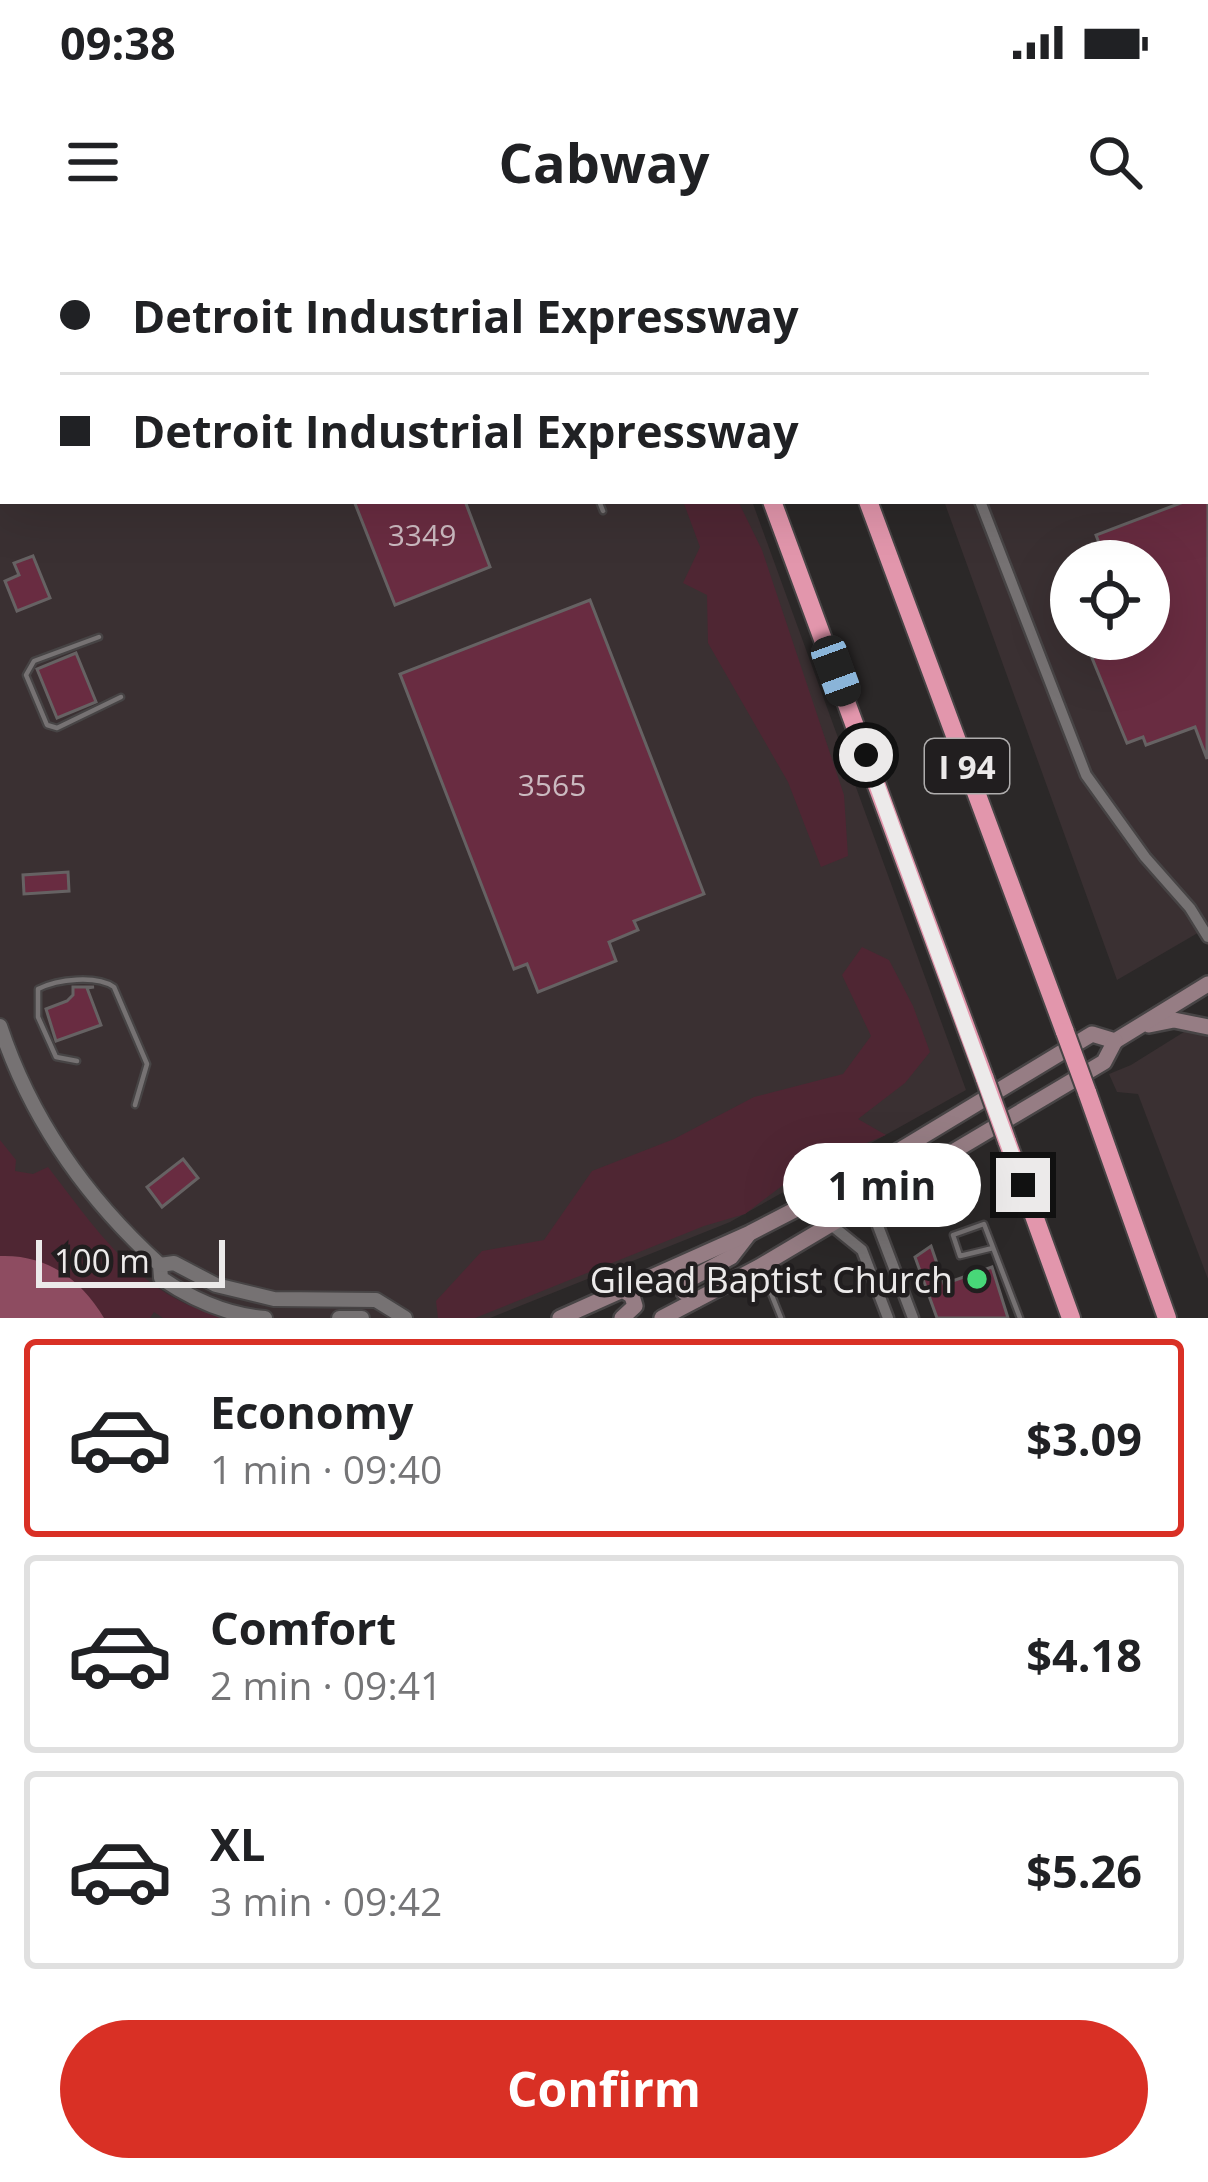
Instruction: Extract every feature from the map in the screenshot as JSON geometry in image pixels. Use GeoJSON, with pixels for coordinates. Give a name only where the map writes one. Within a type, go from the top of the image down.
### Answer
{"type":"FeatureCollection","features":[{"type":"Feature","properties":{"kind":"highway","name":"I 94"},"geometry":{"type":"LineString","coordinates":[[773,504],[1071,1318]]}},
{"type":"Feature","properties":{"kind":"highway","name":"I 94"},"geometry":{"type":"LineString","coordinates":[[869,504],[1167,1318]]}},
{"type":"Feature","properties":{"kind":"main road"},"geometry":{"type":"LineString","coordinates":[[662,1318],[759,1267],[1104,1062],[1119,1038],[1208,984]]}},
{"type":"Feature","properties":{"kind":"main road"},"geometry":{"type":"LineString","coordinates":[[560,1318],[750,1233],[837,1188],[1092,1034],[1119,1038],[1174,1020],[1208,1027]]}},
{"type":"Feature","properties":{"kind":"main road"},"geometry":{"type":"LineString","coordinates":[[696,1300],[684,1292],[683,1283],[731,1257],[750,1233]]}},
{"type":"Feature","properties":{"kind":"main road"},"geometry":{"type":"LineString","coordinates":[[622,1290],[632,1296],[635,1306],[622,1318]]}},
{"type":"Feature","properties":{"kind":"street"},"geometry":{"type":"LineString","coordinates":[[981,504],[1086,775],[1208,937]]}},
{"type":"Feature","properties":{"kind":"street"},"geometry":{"type":"LineString","coordinates":[[0,1025],[27,1095],[62,1155],[102,1208],[160,1265],[161,1278],[206,1304],[266,1318]]}},
{"type":"Feature","properties":{"kind":"street"},"geometry":{"type":"LineString","coordinates":[[880,1196],[878,1226],[913,1318]]}},
{"type":"Feature","properties":{"kind":"street"},"geometry":{"type":"LineString","coordinates":[[830,1224],[862,1250],[888,1318]]}},
{"type":"Feature","properties":{"kind":"street"},"geometry":{"type":"LineString","coordinates":[[160,1265],[174,1263],[216,1286],[274,1299],[376,1300],[405,1318]]}},
{"type":"Feature","properties":{"kind":"street"},"geometry":{"type":"LineString","coordinates":[[339,1318],[362,1318]]}},
{"type":"Feature","properties":{"kind":"lane"},"geometry":{"type":"LineString","coordinates":[[600,504],[603,511]]}},
{"type":"Feature","properties":{"kind":"lane"},"geometry":{"type":"LineString","coordinates":[[98,637],[34,661],[26,675],[34,696],[47,725],[57,728],[121,697]]}},
{"type":"Feature","properties":{"kind":"lane"},"geometry":{"type":"LineString","coordinates":[[77,1060],[56,1058],[38,1017],[38,989],[104,980],[114,987],[147,1064],[135,1105]]}},
{"type":"Feature","properties":{"kind":"lane"},"geometry":{"type":"LineString","coordinates":[[993,1247],[960,1256],[953,1235],[983,1223],[993,1247],[1020,1318]]}},
{"type":"Feature","properties":{"kind":"lane"},"geometry":{"type":"LineString","coordinates":[[759,1267],[782,1318]]}},
{"type":"Feature","properties":{"kind":"shaded area"},"geometry":{"type":"Polygon","coordinates":[[[0,504],[753,504],[966,1090],[730,1222],[490,1318],[0,1318],[0,504]]]}},
{"type":"Feature","properties":{"kind":"shaded area"},"geometry":{"type":"Polygon","coordinates":[[[684,504],[739,504],[762,550],[844,795],[848,856],[821,867],[788,782],[708,643],[707,595],[683,583],[700,547],[684,504]]]}},
{"type":"Feature","properties":{"kind":"shaded area"},"geometry":{"type":"Polygon","coordinates":[[[945,504],[1208,504],[1208,927],[1117,980],[945,504]]]}},
{"type":"Feature","properties":{"kind":"shaded area"},"geometry":{"type":"Polygon","coordinates":[[[862,947],[889,960],[930,1052],[905,1083],[858,1119],[886,1135],[807,1167],[745,1214],[475,1318],[438,1318],[436,1301],[482,1251],[544,1240],[592,1171],[674,1139],[754,1097],[843,1074],[871,1036],[842,975],[862,947]]]}},
{"type":"Feature","properties":{"kind":"shaded area"},"geometry":{"type":"Polygon","coordinates":[[[1208,1017],[1208,1279],[1138,1094],[1117,1092],[1109,1074],[1208,1017]]]}},
{"type":"Feature","properties":{"kind":"shaded area"},"geometry":{"type":"Polygon","coordinates":[[[0,1140],[16,1160],[15,1171],[33,1174],[48,1167],[107,1242],[141,1275],[180,1301],[224,1318],[163,1318],[154,1312],[150,1318],[104,1318],[85,1293],[60,1273],[32,1260],[0,1256],[0,1140]]]}},
{"type":"Feature","properties":{"kind":"shaded area"},"geometry":{"type":"Polygon","coordinates":[[[0,1256],[32,1259],[61,1272],[85,1292],[104,1318],[0,1318],[0,1256]]]}},
{"type":"Feature","properties":{"kind":"building"},"geometry":{"type":"Polygon","coordinates":[[[355,504],[466,504],[490,567],[395,605],[355,504]]]}},
{"type":"Feature","properties":{"kind":"building"},"geometry":{"type":"Polygon","coordinates":[[[1178,504],[1208,504],[1207,759],[1195,727],[1146,745],[1143,737],[1127,743],[1093,660],[1170,660],[1170,540],[1098,540],[1096,535],[1178,504]]]}},
{"type":"Feature","properties":{"kind":"building"},"geometry":{"type":"Polygon","coordinates":[[[33,556],[50,598],[17,611],[5,581],[19,575],[14,563],[33,556]]]}},
{"type":"Feature","properties":{"kind":"building"},"geometry":{"type":"Polygon","coordinates":[[[590,600],[704,894],[634,921],[638,930],[609,942],[616,961],[538,992],[527,964],[514,969],[400,674],[590,600]]]}},
{"type":"Feature","properties":{"kind":"building"},"geometry":{"type":"Polygon","coordinates":[[[76,653],[96,702],[57,718],[37,669],[76,653]]]}},
{"type":"Feature","properties":{"kind":"building"},"geometry":{"type":"Polygon","coordinates":[[[68,872],[69,891],[24,894],[23,875],[68,872]]]}},
{"type":"Feature","properties":{"kind":"building"},"geometry":{"type":"Polygon","coordinates":[[[73,987],[94,987],[87,988],[101,1025],[56,1041],[46,1009],[67,1001],[73,987]]]}},
{"type":"Feature","properties":{"kind":"building"},"geometry":{"type":"Polygon","coordinates":[[[183,1159],[198,1178],[162,1207],[147,1187],[183,1159]]]}},
{"type":"Feature","properties":{"kind":"building","name":"Gilead Baptist Church"},"geometry":{"type":"Polygon","coordinates":[[[931,1246],[944,1284],[992,1267],[1008,1318],[937,1318],[915,1257],[931,1246]]]}},
{"type":"Feature","properties":{"kind":"place","name":"Gilead Baptist Church"},"geometry":{"type":"Point","coordinates":[977,1279]}},
{"type":"Feature","properties":{"kind":"route"},"geometry":{"type":"LineString","coordinates":[[866,755],[1023,1185]]}}]}
